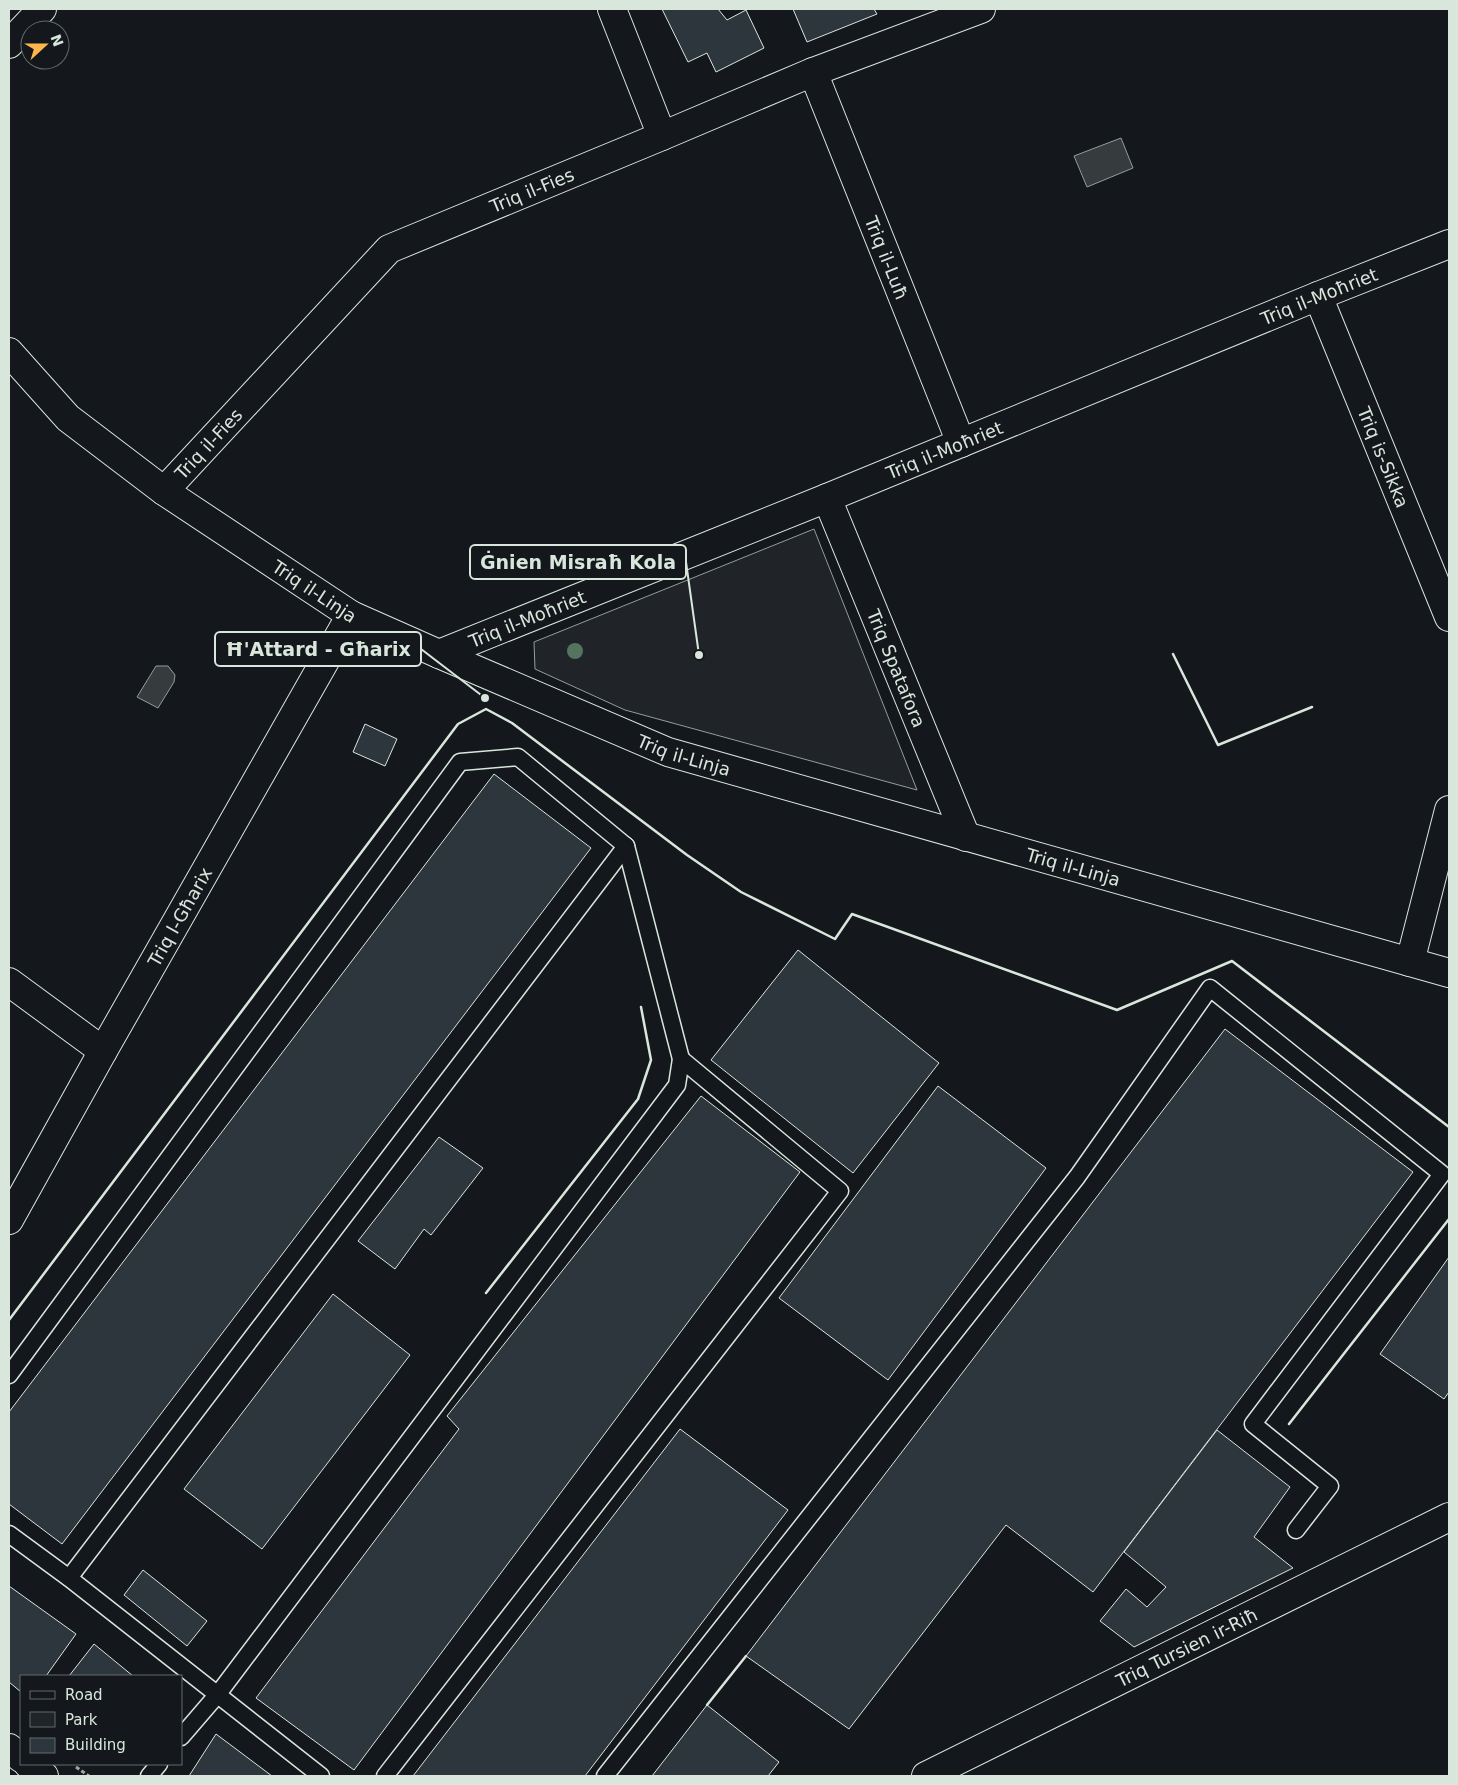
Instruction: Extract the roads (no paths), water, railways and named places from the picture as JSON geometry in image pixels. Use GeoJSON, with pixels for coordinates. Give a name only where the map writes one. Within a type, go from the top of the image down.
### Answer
{"type":"FeatureCollection","features":[{"type":"Feature","properties":{"kind":"main road"},"geometry":{"type":"LineString","coordinates":[[9,44],[42,9]]}},
{"type":"Feature","properties":{"kind":"main road"},"geometry":{"type":"LineString","coordinates":[[612,9],[662,136]]}},
{"type":"Feature","properties":{"kind":"main road","name":"Triq il-Fies"},"geometry":{"type":"LineString","coordinates":[[164,491],[389,249],[813,72],[981,9]]}},
{"type":"Feature","properties":{"kind":"main road","name":"Triq il-Luħ"},"geometry":{"type":"LineString","coordinates":[[813,72],[961,443]]}},
{"type":"Feature","properties":{"kind":"main road","name":"Triq il-Moħriet"},"geometry":{"type":"LineString","coordinates":[[439,654],[1449,244]]}},
{"type":"Feature","properties":{"kind":"main road","name":"Triq is-Sikka"},"geometry":{"type":"LineString","coordinates":[[1318,296],[1449,617]]}},
{"type":"Feature","properties":{"kind":"main road","name":"Triq il-Linja"},"geometry":{"type":"LineString","coordinates":[[9,352],[68,418],[164,491],[351,615],[439,654],[668,752],[1449,973]]}},
{"type":"Feature","properties":{"kind":"main road","name":"Triq Spatafora"},"geometry":{"type":"LineString","coordinates":[[827,498],[966,837]]}},
{"type":"Feature","properties":{"kind":"main road","name":"Triq l-Għarix"},"geometry":{"type":"LineString","coordinates":[[9,1220],[351,615]]}},
{"type":"Feature","properties":{"kind":"main road"},"geometry":{"type":"LineString","coordinates":[[1410,962],[1449,810]]}},
{"type":"Feature","properties":{"kind":"main road"},"geometry":{"type":"LineString","coordinates":[[9,982],[103,1051]]}},
{"type":"Feature","properties":{"kind":"main road","name":"Triq Tursien ir-Riħ"},"geometry":{"type":"LineString","coordinates":[[926,1776],[1449,1517]]}},
{"type":"Feature","properties":{"kind":"main road"},"geometry":{"type":"LineString","coordinates":[[9,1748],[20,1757]]}},
{"type":"Feature","properties":{"kind":"main road"},"geometry":{"type":"LineString","coordinates":[[29,1765],[44,1776]]}},
{"type":"Feature","properties":{"kind":"lane"},"geometry":{"type":"LineString","coordinates":[[9,1375],[460,762],[518,757],[626,846],[681,1059],[677,1085],[218,1694],[182,1736]]}},
{"type":"Feature","properties":{"kind":"lane"},"geometry":{"type":"LineString","coordinates":[[69,1578],[626,846]]}},
{"type":"Feature","properties":{"kind":"lane"},"geometry":{"type":"LineString","coordinates":[[605,1776],[1077,1177],[1210,988],[1442,1174],[1253,1424],[1330,1486],[1296,1530]]}},
{"type":"Feature","properties":{"kind":"lane"},"geometry":{"type":"LineString","coordinates":[[385,1776],[840,1191],[681,1059]]}},
{"type":"Feature","properties":{"kind":"lane"},"geometry":{"type":"LineString","coordinates":[[9,1534],[69,1578],[320,1776]]}},
{"type":"Feature","properties":{"kind":"lane"},"geometry":{"type":"LineString","coordinates":[[149,1776],[158,1765]]}},
{"type":"Feature","properties":{"kind":"place","name":"Ġnien Misraħ Kola"},"geometry":{"type":"Point","coordinates":[699,655]}},
{"type":"Feature","properties":{"kind":"place","name":"Ħ'Attard - Għarix"},"geometry":{"type":"Point","coordinates":[485,698]}}]}
